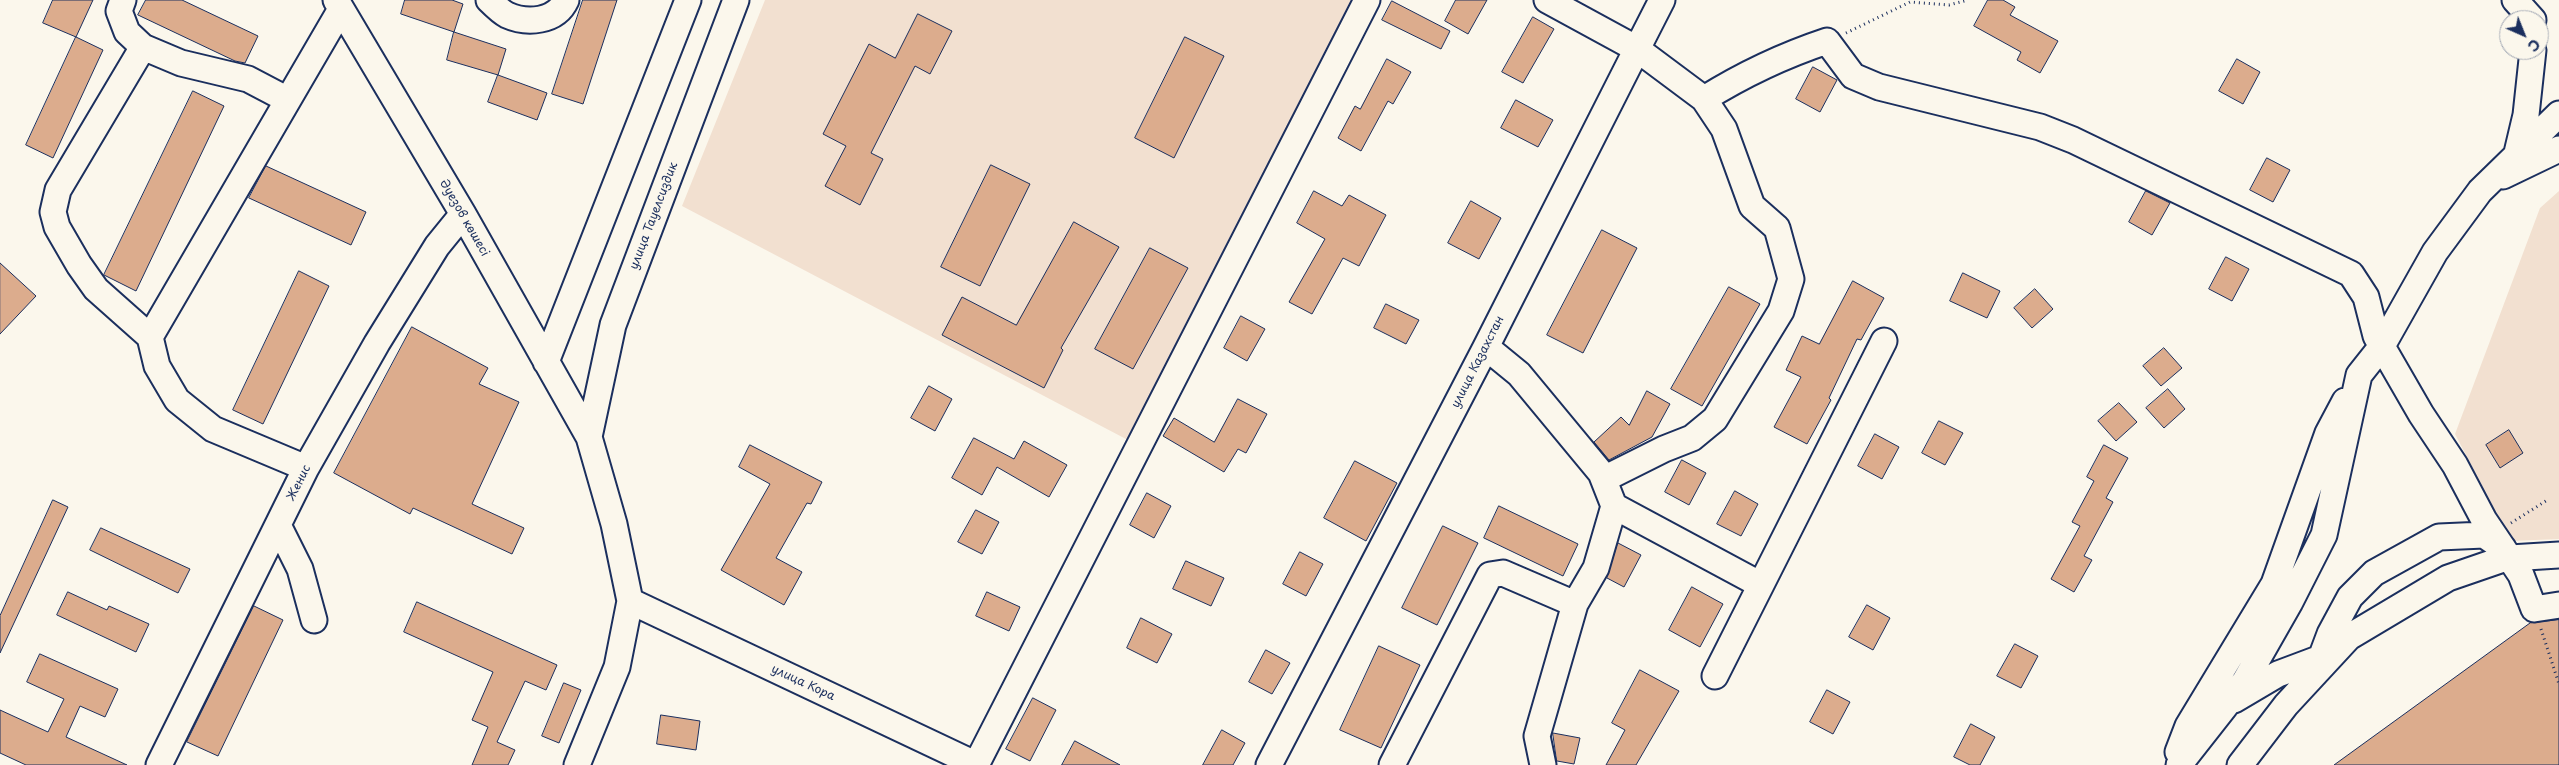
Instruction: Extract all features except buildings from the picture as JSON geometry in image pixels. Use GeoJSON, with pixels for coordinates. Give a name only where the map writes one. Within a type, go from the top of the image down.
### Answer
{"type":"FeatureCollection","features":[{"type":"Feature","properties":{"kind":"street"},"geometry":{"type":"LineString","coordinates":[[123,0],[119,11],[127,32],[143,47],[181,63],[248,79],[288,100]]}},
{"type":"Feature","properties":{"kind":"street"},"geometry":{"type":"LineString","coordinates":[[489,0],[507,15],[539,21],[557,12],[566,0]]}},
{"type":"Feature","properties":{"kind":"street"},"geometry":{"type":"LineString","coordinates":[[546,362],[688,0]]}},
{"type":"Feature","properties":{"kind":"street","name":"улица Тауелсиздик"},"geometry":{"type":"LineString","coordinates":[[589,437],[613,325],[736,0]]}},
{"type":"Feature","properties":{"kind":"street"},"geometry":{"type":"LineString","coordinates":[[976,765],[1367,0]]}},
{"type":"Feature","properties":{"kind":"street","name":"улица Казахстан"},"geometry":{"type":"LineString","coordinates":[[1269,765],[1486,347],[1662,0]]}},
{"type":"Feature","properties":{"kind":"street"},"geometry":{"type":"LineString","coordinates":[[2515,0],[2524,10]]}},
{"type":"Feature","properties":{"kind":"street"},"geometry":{"type":"LineString","coordinates":[[1560,3],[1637,49],[1704,99],[1724,129],[1752,206],[1777,228],[1790,279],[1781,311],[1715,419],[1692,438],[1664,449],[1604,479]]}},
{"type":"Feature","properties":{"kind":"street"},"geometry":{"type":"LineString","coordinates":[[150,337],[288,100],[339,5]]}},
{"type":"Feature","properties":{"kind":"street","name":"Әуезов көшесі"},"geometry":{"type":"LineString","coordinates":[[339,5],[462,214],[589,437]]}},
{"type":"Feature","properties":{"kind":"street"},"geometry":{"type":"LineString","coordinates":[[1704,99],[1744,74],[1791,53],[1827,41],[1853,76],[1879,86],[2040,127],[2073,140],[2351,274],[2366,297],[2376,336],[2521,575],[2534,610],[2559,605]]}},
{"type":"Feature","properties":{"kind":"street"},"geometry":{"type":"LineString","coordinates":[[143,47],[58,190],[53,212],[61,235],[96,289],[150,337],[157,366],[177,400],[213,429],[306,468]]}},
{"type":"Feature","properties":{"kind":"street"},"geometry":{"type":"LineString","coordinates":[[2518,153],[2526,114],[2532,60]]}},
{"type":"Feature","properties":{"kind":"street"},"geometry":{"type":"LineString","coordinates":[[2174,765],[2188,726],[2274,584],[2328,433],[2359,374],[2382,346],[2435,252],[2488,184],[2559,114]]}},
{"type":"Feature","properties":{"kind":"street"},"geometry":{"type":"LineString","coordinates":[[2488,184],[2559,149]]}},
{"type":"Feature","properties":{"kind":"street","name":"Женис"},"geometry":{"type":"LineString","coordinates":[[159,765],[306,468],[377,343],[437,246],[462,214]]}},
{"type":"Feature","properties":{"kind":"street"},"geometry":{"type":"LineString","coordinates":[[1715,676],[1884,341]]}},
{"type":"Feature","properties":{"kind":"street"},"geometry":{"type":"LineString","coordinates":[[1486,347],[1519,374],[1601,473],[1614,506],[1596,568],[1575,604],[1538,736],[1543,765]]}},
{"type":"Feature","properties":{"kind":"street"},"geometry":{"type":"LineString","coordinates":[[2179,765],[2245,680],[2286,610],[2324,535],[2359,374]]}},
{"type":"Feature","properties":{"kind":"street"},"geometry":{"type":"LineString","coordinates":[[577,765],[617,667],[630,602],[614,524],[589,437]]}},
{"type":"Feature","properties":{"kind":"street"},"geometry":{"type":"LineString","coordinates":[[1614,506],[1761,586]]}},
{"type":"Feature","properties":{"kind":"street"},"geometry":{"type":"LineString","coordinates":[[278,525],[300,569],[314,620]]}},
{"type":"Feature","properties":{"kind":"street"},"geometry":{"type":"LineString","coordinates":[[2328,655],[2330,634],[2350,597],[2374,574],[2439,537],[2484,535],[2504,549],[2559,555]]}},
{"type":"Feature","properties":{"kind":"street"},"geometry":{"type":"LineString","coordinates":[[2240,765],[2286,705],[2328,655],[2349,637],[2448,578],[2504,549]]}},
{"type":"Feature","properties":{"kind":"street"},"geometry":{"type":"LineString","coordinates":[[1392,765],[1490,575],[1503,573],[1575,604]]}},
{"type":"Feature","properties":{"kind":"street","name":"улица Кора"},"geometry":{"type":"LineString","coordinates":[[630,602],[976,765]]}},
{"type":"Feature","properties":{"kind":"street"},"geometry":{"type":"LineString","coordinates":[[2226,705],[2278,674],[2328,655]]}},
{"type":"Feature","properties":{"kind":"path"},"geometry":{"type":"LineString","coordinates":[[1827,41],[1910,2],[1949,6],[1968,0]]}},
{"type":"Feature","properties":{"kind":"path"},"geometry":{"type":"LineString","coordinates":[[2504,549],[2549,499]]}},
{"type":"Feature","properties":{"kind":"path"},"geometry":{"type":"LineString","coordinates":[[2534,610],[2559,684]]}},
{"type":"Feature","properties":{"kind":"shaded area"},"geometry":{"type":"Polygon","coordinates":[[[765,0],[1365,0],[1145,449],[682,206],[765,0]]]}},
{"type":"Feature","properties":{"kind":"shaded area"},"geometry":{"type":"Polygon","coordinates":[[[2559,191],[2559,539],[2511,541],[2455,434],[2540,208],[2559,191]]]}}]}
